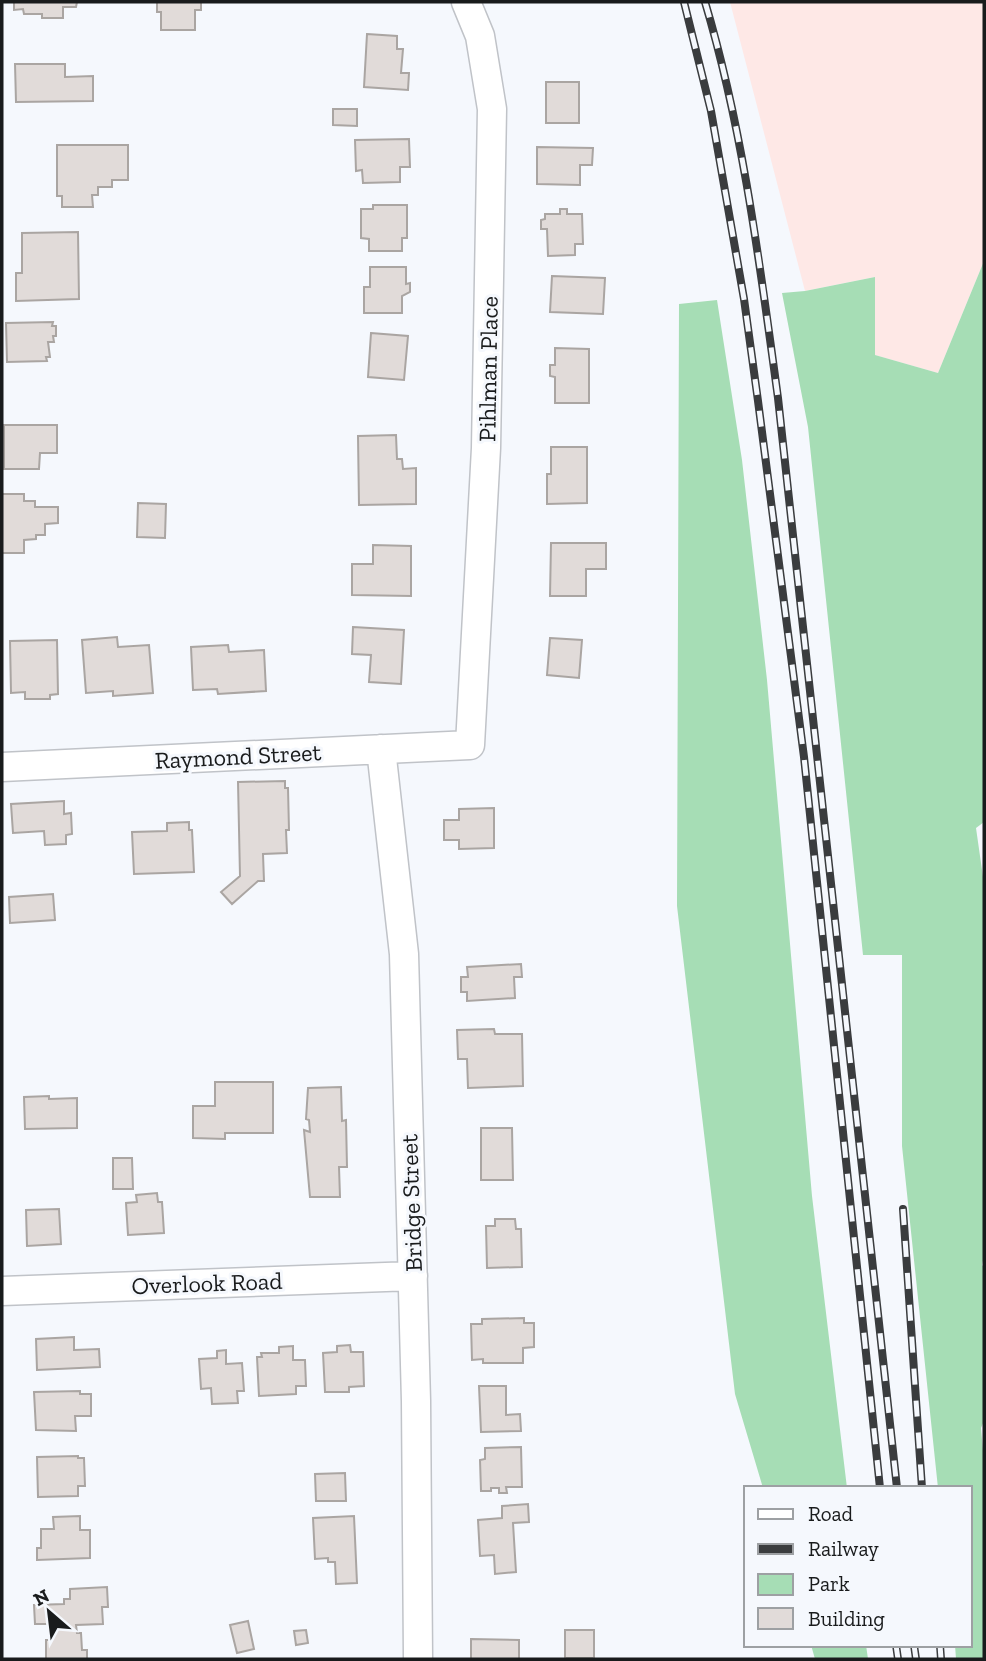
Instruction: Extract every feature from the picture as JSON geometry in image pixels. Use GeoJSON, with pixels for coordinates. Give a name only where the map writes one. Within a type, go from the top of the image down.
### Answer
{"type":"FeatureCollection","features":[{"type":"Feature","properties":{"kind":"street","name":"Pihlman Place"},"geometry":{"type":"LineString","coordinates":[[466,2],[480,36],[492,109],[486,448],[471,741]]}},
{"type":"Feature","properties":{"kind":"street","name":"Raymond Street"},"geometry":{"type":"LineString","coordinates":[[2,767],[381,749],[470,744],[471,741]]}},
{"type":"Feature","properties":{"kind":"street","name":"Bridge Street"},"geometry":{"type":"LineString","coordinates":[[381,749],[404,954],[416,1401],[418,1659]]}},
{"type":"Feature","properties":{"kind":"street","name":"Overlook Road"},"geometry":{"type":"LineString","coordinates":[[2,1291],[413,1276]]}},
{"type":"Feature","properties":{"kind":"shaded area"},"geometry":{"type":"Polygon","coordinates":[[[730,2],[984,2],[984,261],[938,373],[875,355],[875,277],[805,291],[730,2]]]}},
{"type":"Feature","properties":{"kind":"green space"},"geometry":{"type":"Polygon","coordinates":[[[984,261],[984,822],[976,828],[984,884],[984,1421],[981,1428],[984,1462],[984,1659],[956,1659],[955,1647],[972,1647],[972,1486],[938,1486],[902,1146],[902,955],[863,955],[808,427],[782,293],[875,277],[875,355],[938,373],[984,261]]]}},
{"type":"Feature","properties":{"kind":"green space"},"geometry":{"type":"Polygon","coordinates":[[[717,300],[742,460],[767,680],[812,1196],[847,1486],[762,1486],[735,1394],[677,906],[679,304],[717,300]]]}},
{"type":"Feature","properties":{"kind":"green space"},"geometry":{"type":"Polygon","coordinates":[[[812,1647],[866,1647],[868,1659],[815,1659],[812,1647]]]}},
{"type":"Feature","properties":{"kind":"building"},"geometry":{"type":"Polygon","coordinates":[[[14,2],[77,2],[76,7],[63,7],[63,18],[42,18],[42,14],[24,14],[23,9],[14,10],[14,2]]]}},
{"type":"Feature","properties":{"kind":"building"},"geometry":{"type":"Polygon","coordinates":[[[157,2],[201,2],[201,10],[195,10],[195,30],[161,30],[161,12],[157,12],[157,2]]]}},
{"type":"Feature","properties":{"kind":"building"},"geometry":{"type":"Polygon","coordinates":[[[367,34],[397,36],[397,49],[403,49],[401,73],[409,73],[408,90],[364,87],[367,34]]]}},
{"type":"Feature","properties":{"kind":"building"},"geometry":{"type":"Polygon","coordinates":[[[15,64],[65,64],[65,77],[93,76],[93,101],[16,102],[15,64]]]}},
{"type":"Feature","properties":{"kind":"building"},"geometry":{"type":"Polygon","coordinates":[[[546,82],[579,82],[579,123],[546,123],[546,82]]]}},
{"type":"Feature","properties":{"kind":"building"},"geometry":{"type":"Polygon","coordinates":[[[333,109],[357,109],[357,126],[333,125],[333,109]]]}},
{"type":"Feature","properties":{"kind":"building"},"geometry":{"type":"Polygon","coordinates":[[[409,139],[410,167],[400,167],[400,182],[363,183],[362,170],[356,171],[355,140],[409,139]]]}},
{"type":"Feature","properties":{"kind":"building"},"geometry":{"type":"Polygon","coordinates":[[[57,145],[128,145],[128,180],[112,180],[112,187],[98,187],[98,195],[92,195],[93,207],[62,207],[62,196],[57,196],[57,145]]]}},
{"type":"Feature","properties":{"kind":"building"},"geometry":{"type":"Polygon","coordinates":[[[537,147],[593,148],[592,165],[580,165],[580,185],[537,184],[537,147]]]}},
{"type":"Feature","properties":{"kind":"building"},"geometry":{"type":"Polygon","coordinates":[[[373,205],[407,205],[407,238],[402,238],[402,251],[369,251],[369,239],[361,238],[361,209],[373,209],[373,205]]]}},
{"type":"Feature","properties":{"kind":"building"},"geometry":{"type":"Polygon","coordinates":[[[560,209],[567,209],[567,214],[582,214],[583,244],[575,244],[575,255],[548,256],[547,229],[541,229],[541,220],[545,219],[545,214],[560,214],[560,209]]]}},
{"type":"Feature","properties":{"kind":"building"},"geometry":{"type":"Polygon","coordinates":[[[78,232],[79,299],[16,301],[16,273],[22,273],[22,233],[78,232]]]}},
{"type":"Feature","properties":{"kind":"building"},"geometry":{"type":"Polygon","coordinates":[[[370,267],[406,267],[406,284],[410,283],[410,292],[402,296],[402,313],[364,313],[364,287],[370,287],[370,267]]]}},
{"type":"Feature","properties":{"kind":"building"},"geometry":{"type":"Polygon","coordinates":[[[552,276],[605,278],[603,314],[550,312],[552,276]]]}},
{"type":"Feature","properties":{"kind":"building"},"geometry":{"type":"Polygon","coordinates":[[[53,322],[56,336],[53,336],[54,342],[48,342],[50,357],[46,357],[47,361],[7,362],[6,323],[53,322]]]}},
{"type":"Feature","properties":{"kind":"building"},"geometry":{"type":"Polygon","coordinates":[[[371,333],[408,336],[404,380],[368,377],[371,333]]]}},
{"type":"Feature","properties":{"kind":"building"},"geometry":{"type":"Polygon","coordinates":[[[555,348],[589,349],[589,403],[555,403],[555,377],[550,376],[550,365],[555,365],[555,348]]]}},
{"type":"Feature","properties":{"kind":"building"},"geometry":{"type":"Polygon","coordinates":[[[4,425],[57,425],[57,453],[40,453],[39,469],[4,469],[4,425]]]}},
{"type":"Feature","properties":{"kind":"building"},"geometry":{"type":"Polygon","coordinates":[[[396,435],[397,459],[402,459],[403,469],[416,468],[416,504],[359,505],[358,436],[396,435]]]}},
{"type":"Feature","properties":{"kind":"building"},"geometry":{"type":"Polygon","coordinates":[[[551,447],[587,447],[587,503],[547,504],[547,474],[551,474],[551,447]]]}},
{"type":"Feature","properties":{"kind":"building"},"geometry":{"type":"Polygon","coordinates":[[[2,494],[24,494],[24,501],[35,501],[35,507],[58,507],[58,523],[45,524],[45,535],[24,540],[24,553],[2,553],[2,494]]]}},
{"type":"Feature","properties":{"kind":"building"},"geometry":{"type":"Polygon","coordinates":[[[138,503],[166,504],[165,538],[137,537],[138,503]]]}},
{"type":"Feature","properties":{"kind":"building"},"geometry":{"type":"Polygon","coordinates":[[[551,543],[606,543],[606,569],[586,569],[586,596],[550,596],[551,543]]]}},
{"type":"Feature","properties":{"kind":"building"},"geometry":{"type":"Polygon","coordinates":[[[373,545],[411,546],[411,596],[352,595],[352,564],[373,564],[373,545]]]}},
{"type":"Feature","properties":{"kind":"building"},"geometry":{"type":"Polygon","coordinates":[[[353,627],[404,630],[401,684],[369,682],[371,655],[352,654],[353,627]]]}},
{"type":"Feature","properties":{"kind":"building"},"geometry":{"type":"Polygon","coordinates":[[[117,637],[118,647],[149,645],[153,693],[113,696],[113,691],[86,693],[82,640],[117,637]]]}},
{"type":"Feature","properties":{"kind":"building"},"geometry":{"type":"Polygon","coordinates":[[[550,638],[582,640],[579,678],[547,675],[550,638]]]}},
{"type":"Feature","properties":{"kind":"building"},"geometry":{"type":"Polygon","coordinates":[[[57,640],[58,694],[50,695],[50,699],[25,699],[25,692],[11,693],[10,641],[57,640]]]}},
{"type":"Feature","properties":{"kind":"building"},"geometry":{"type":"Polygon","coordinates":[[[228,645],[229,652],[264,650],[266,691],[218,694],[217,689],[193,690],[191,647],[228,645]]]}},
{"type":"Feature","properties":{"kind":"building"},"geometry":{"type":"Polygon","coordinates":[[[285,781],[285,788],[288,788],[287,853],[263,854],[264,881],[258,881],[232,904],[221,892],[240,876],[238,782],[285,781]]]}},
{"type":"Feature","properties":{"kind":"building"},"geometry":{"type":"Polygon","coordinates":[[[64,801],[64,814],[71,813],[72,834],[66,835],[66,844],[45,845],[44,831],[13,833],[11,804],[64,801]]]}},
{"type":"Feature","properties":{"kind":"building"},"geometry":{"type":"Polygon","coordinates":[[[494,808],[494,848],[459,849],[459,840],[444,840],[444,820],[459,820],[459,809],[494,808]]]}},
{"type":"Feature","properties":{"kind":"building"},"geometry":{"type":"Polygon","coordinates":[[[189,822],[189,830],[192,830],[194,872],[134,874],[132,832],[167,831],[167,823],[189,822]]]}},
{"type":"Feature","properties":{"kind":"building"},"geometry":{"type":"Polygon","coordinates":[[[53,894],[55,920],[10,923],[9,897],[53,894]]]}},
{"type":"Feature","properties":{"kind":"building"},"geometry":{"type":"Polygon","coordinates":[[[521,964],[522,977],[514,977],[515,998],[467,1001],[467,992],[461,992],[461,977],[468,977],[467,967],[521,964]]]}},
{"type":"Feature","properties":{"kind":"building"},"geometry":{"type":"Polygon","coordinates":[[[494,1029],[495,1034],[522,1034],[523,1086],[468,1088],[467,1059],[458,1059],[457,1030],[494,1029]]]}},
{"type":"Feature","properties":{"kind":"building"},"geometry":{"type":"Polygon","coordinates":[[[215,1082],[273,1082],[273,1133],[225,1133],[225,1139],[193,1138],[193,1106],[215,1106],[215,1082]]]}},
{"type":"Feature","properties":{"kind":"building"},"geometry":{"type":"Polygon","coordinates":[[[341,1087],[342,1121],[346,1120],[347,1167],[339,1167],[340,1197],[310,1197],[304,1130],[310,1132],[309,1120],[306,1119],[308,1088],[341,1087]]]}},
{"type":"Feature","properties":{"kind":"building"},"geometry":{"type":"Polygon","coordinates":[[[49,1096],[49,1099],[77,1098],[77,1128],[25,1129],[24,1097],[49,1096]]]}},
{"type":"Feature","properties":{"kind":"building"},"geometry":{"type":"Polygon","coordinates":[[[481,1128],[512,1128],[513,1180],[481,1180],[481,1128]]]}},
{"type":"Feature","properties":{"kind":"building"},"geometry":{"type":"Polygon","coordinates":[[[113,1158],[132,1158],[133,1189],[113,1189],[113,1158]]]}},
{"type":"Feature","properties":{"kind":"building"},"geometry":{"type":"Polygon","coordinates":[[[157,1193],[158,1202],[162,1202],[164,1233],[128,1235],[126,1203],[137,1202],[136,1195],[157,1193]]]}},
{"type":"Feature","properties":{"kind":"building"},"geometry":{"type":"Polygon","coordinates":[[[59,1209],[61,1244],[27,1246],[26,1210],[59,1209]]]}},
{"type":"Feature","properties":{"kind":"building"},"geometry":{"type":"Polygon","coordinates":[[[495,1219],[515,1219],[516,1229],[521,1229],[522,1267],[487,1268],[486,1226],[495,1226],[495,1219]]]}},
{"type":"Feature","properties":{"kind":"building"},"geometry":{"type":"Polygon","coordinates":[[[524,1318],[524,1323],[534,1323],[534,1347],[523,1348],[523,1363],[483,1363],[483,1359],[472,1360],[471,1324],[482,1324],[482,1319],[524,1318]]]}},
{"type":"Feature","properties":{"kind":"building"},"geometry":{"type":"Polygon","coordinates":[[[74,1337],[74,1350],[99,1349],[100,1367],[37,1370],[36,1339],[74,1337]]]}},
{"type":"Feature","properties":{"kind":"building"},"geometry":{"type":"Polygon","coordinates":[[[350,1345],[351,1352],[363,1352],[364,1386],[349,1387],[349,1392],[325,1392],[323,1353],[337,1352],[337,1346],[350,1345]]]}},
{"type":"Feature","properties":{"kind":"building"},"geometry":{"type":"Polygon","coordinates":[[[293,1346],[293,1360],[305,1360],[306,1386],[296,1386],[296,1394],[259,1396],[257,1357],[262,1357],[261,1353],[279,1353],[279,1347],[293,1346]]]}},
{"type":"Feature","properties":{"kind":"building"},"geometry":{"type":"Polygon","coordinates":[[[226,1350],[226,1364],[242,1363],[244,1391],[237,1391],[238,1403],[212,1404],[211,1388],[201,1389],[199,1359],[217,1358],[217,1351],[226,1350]]]}},
{"type":"Feature","properties":{"kind":"building"},"geometry":{"type":"Polygon","coordinates":[[[479,1386],[506,1386],[506,1415],[520,1414],[521,1431],[481,1432],[479,1386]]]}},
{"type":"Feature","properties":{"kind":"building"},"geometry":{"type":"Polygon","coordinates":[[[80,1391],[80,1394],[91,1394],[91,1416],[75,1416],[76,1431],[36,1430],[34,1392],[80,1391]]]}},
{"type":"Feature","properties":{"kind":"building"},"geometry":{"type":"Polygon","coordinates":[[[521,1447],[522,1487],[506,1487],[507,1493],[499,1493],[499,1488],[481,1491],[480,1460],[485,1459],[485,1448],[521,1447]]]}},
{"type":"Feature","properties":{"kind":"building"},"geometry":{"type":"Polygon","coordinates":[[[37,1457],[84,1458],[85,1486],[78,1486],[78,1496],[38,1497],[37,1457]]]}},
{"type":"Feature","properties":{"kind":"building"},"geometry":{"type":"Polygon","coordinates":[[[345,1473],[346,1501],[316,1501],[315,1474],[345,1473]]]}},
{"type":"Feature","properties":{"kind":"building"},"geometry":{"type":"Polygon","coordinates":[[[528,1504],[529,1522],[513,1523],[516,1572],[495,1574],[494,1555],[480,1556],[478,1520],[502,1518],[502,1506],[528,1504]]]}},
{"type":"Feature","properties":{"kind":"building"},"geometry":{"type":"Polygon","coordinates":[[[80,1516],[80,1530],[90,1530],[90,1558],[37,1560],[37,1548],[41,1548],[41,1529],[54,1529],[53,1517],[80,1516]]]}},
{"type":"Feature","properties":{"kind":"building"},"geometry":{"type":"Polygon","coordinates":[[[354,1516],[357,1583],[336,1584],[335,1562],[328,1562],[328,1558],[315,1559],[313,1518],[354,1516]]]}},
{"type":"Feature","properties":{"kind":"building"},"geometry":{"type":"Polygon","coordinates":[[[107,1587],[108,1607],[102,1607],[103,1624],[76,1625],[77,1633],[81,1633],[82,1650],[87,1650],[87,1659],[46,1659],[46,1640],[49,1640],[49,1634],[55,1634],[54,1624],[35,1624],[34,1605],[64,1604],[64,1599],[70,1599],[70,1589],[107,1587]]]}},
{"type":"Feature","properties":{"kind":"building"},"geometry":{"type":"Polygon","coordinates":[[[248,1621],[254,1649],[237,1653],[230,1625],[248,1621]]]}},
{"type":"Feature","properties":{"kind":"building"},"geometry":{"type":"Polygon","coordinates":[[[306,1630],[308,1643],[296,1645],[294,1631],[306,1630]]]}},
{"type":"Feature","properties":{"kind":"building"},"geometry":{"type":"Polygon","coordinates":[[[565,1630],[594,1630],[594,1658],[565,1658],[565,1630]]]}},
{"type":"Feature","properties":{"kind":"building"},"geometry":{"type":"Polygon","coordinates":[[[471,1639],[519,1640],[519,1659],[471,1659],[471,1639]]]}},
{"type":"Feature","properties":{"kind":"railway"},"geometry":{"type":"LineString","coordinates":[[684,2],[711,111],[744,299],[758,401],[804,757],[880,1486]]}},
{"type":"Feature","properties":{"kind":"railway"},"geometry":{"type":"LineString","coordinates":[[705,2],[740,148],[778,398],[897,1486]]}},
{"type":"Feature","properties":{"kind":"railway"},"geometry":{"type":"LineString","coordinates":[[903,1209],[922,1486]]}},
{"type":"Feature","properties":{"kind":"railway"},"geometry":{"type":"LineString","coordinates":[[896,1647],[898,1659]]}},
{"type":"Feature","properties":{"kind":"railway"},"geometry":{"type":"LineString","coordinates":[[914,1647],[916,1659]]}},
{"type":"Feature","properties":{"kind":"railway"},"geometry":{"type":"LineString","coordinates":[[940,1647],[941,1659]]}}]}
